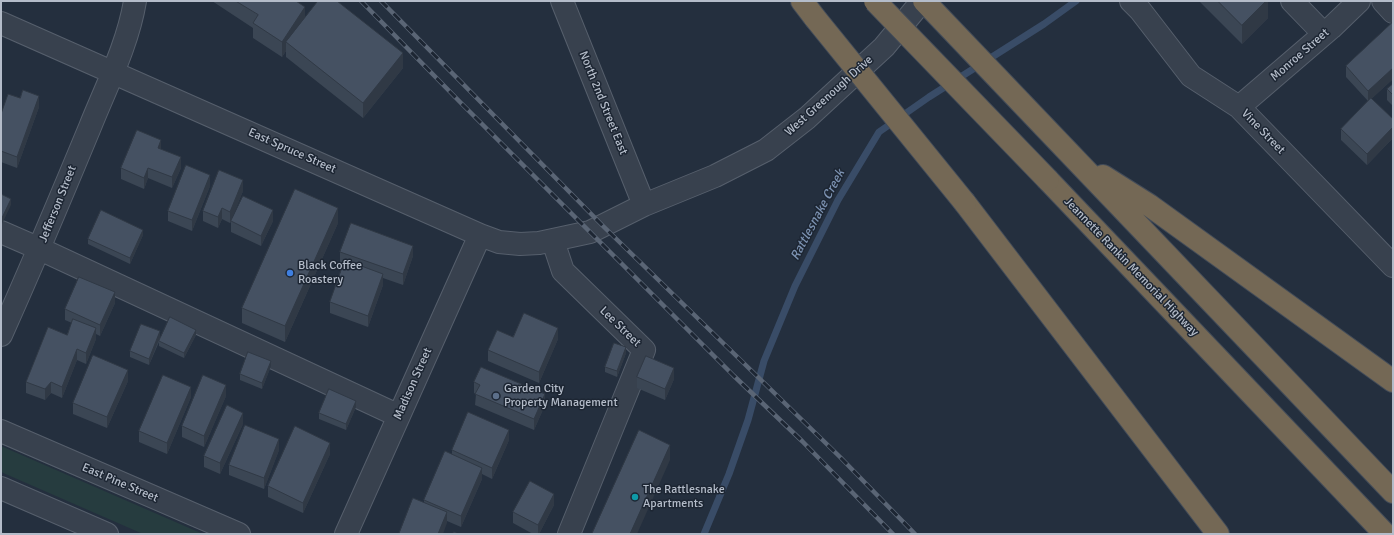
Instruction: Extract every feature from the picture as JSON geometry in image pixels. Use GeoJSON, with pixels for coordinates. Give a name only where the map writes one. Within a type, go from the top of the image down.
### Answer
{"type":"FeatureCollection","features":[{"type":"Feature","properties":{"kind":"highway"},"geometry":{"type":"LineString","coordinates":[[802,1],[965,203],[1218,534]]}},
{"type":"Feature","properties":{"kind":"highway","name":"Jeannette Rankin Memorial Highway"},"geometry":{"type":"LineString","coordinates":[[875,1],[1048,180],[1385,534]]}},
{"type":"Feature","properties":{"kind":"highway"},"geometry":{"type":"LineString","coordinates":[[923,1],[1393,492]]}},
{"type":"Feature","properties":{"kind":"highway"},"geometry":{"type":"LineString","coordinates":[[1072,156],[1150,205],[1393,381]]}},
{"type":"Feature","properties":{"kind":"street","name":"Jefferson Street"},"geometry":{"type":"LineString","coordinates":[[1,335],[40,249],[112,72],[130,24],[135,1]]}},
{"type":"Feature","properties":{"kind":"street","name":"North 2nd Street East"},"geometry":{"type":"LineString","coordinates":[[562,1],[644,205]]}},
{"type":"Feature","properties":{"kind":"street","name":"West Greenough Drive"},"geometry":{"type":"LineString","coordinates":[[590,232],[644,205],[715,176],[766,150],[807,118],[884,47],[923,1]]}},
{"type":"Feature","properties":{"kind":"street"},"geometry":{"type":"LineString","coordinates":[[1292,1],[1324,34]]}},
{"type":"Feature","properties":{"kind":"street","name":"Monroe Street"},"geometry":{"type":"LineString","coordinates":[[1239,107],[1324,34],[1359,1]]}},
{"type":"Feature","properties":{"kind":"street"},"geometry":{"type":"LineString","coordinates":[[1383,1],[1393,12]]}},
{"type":"Feature","properties":{"kind":"street","name":"Vine Street"},"geometry":{"type":"LineString","coordinates":[[1136,5],[1191,76],[1239,107],[1393,266]]}},
{"type":"Feature","properties":{"kind":"street","name":"East Spruce Street"},"geometry":{"type":"LineString","coordinates":[[1,23],[480,235],[499,242],[520,244],[539,243],[590,232]]}},
{"type":"Feature","properties":{"kind":"street"},"geometry":{"type":"LineString","coordinates":[[1,232],[399,416]]}},
{"type":"Feature","properties":{"kind":"street","name":"Madison Street"},"geometry":{"type":"LineString","coordinates":[[346,534],[480,235]]}},
{"type":"Feature","properties":{"kind":"street","name":"Lee Street"},"geometry":{"type":"LineString","coordinates":[[553,241],[563,271],[644,350],[569,534]]}},
{"type":"Feature","properties":{"kind":"street","name":"East Pine Street"},"geometry":{"type":"LineString","coordinates":[[1,431],[239,534]]}},
{"type":"Feature","properties":{"kind":"street"},"geometry":{"type":"LineString","coordinates":[[1,488],[107,534]]}},
{"type":"Feature","properties":{"kind":"green space"},"geometry":{"type":"Polygon","coordinates":[[[1,446],[203,534],[143,534],[1,472],[1,446]]]}},
{"type":"Feature","properties":{"kind":"building"},"geometry":{"type":"Polygon","coordinates":[[[236,1],[296,1],[305,7],[282,42],[253,23],[258,15],[236,1]]]}},
{"type":"Feature","properties":{"kind":"building"},"geometry":{"type":"Polygon","coordinates":[[[318,1],[337,1],[403,53],[363,103],[286,42],[318,1]]]}},
{"type":"Feature","properties":{"kind":"building"},"geometry":{"type":"Polygon","coordinates":[[[1218,1],[1266,1],[1242,25],[1218,1]]]}},
{"type":"Feature","properties":{"kind":"building"},"geometry":{"type":"Polygon","coordinates":[[[1393,22],[1393,68],[1368,91],[1346,66],[1393,22]]]}},
{"type":"Feature","properties":{"kind":"building"},"geometry":{"type":"Polygon","coordinates":[[[1393,84],[1393,95],[1387,89],[1393,84]]]}},
{"type":"Feature","properties":{"kind":"building"},"geometry":{"type":"Polygon","coordinates":[[[23,90],[39,96],[17,157],[1,151],[1,114],[8,94],[20,98],[23,90]]]}},
{"type":"Feature","properties":{"kind":"building"},"geometry":{"type":"Polygon","coordinates":[[[1371,98],[1393,119],[1393,127],[1367,154],[1341,129],[1371,98]]]}},
{"type":"Feature","properties":{"kind":"building"},"geometry":{"type":"Polygon","coordinates":[[[137,130],[161,140],[158,148],[181,157],[172,177],[148,168],[144,178],[121,168],[137,130]]]}},
{"type":"Feature","properties":{"kind":"building"},"geometry":{"type":"Polygon","coordinates":[[[186,165],[210,175],[192,220],[168,211],[186,165]]]}},
{"type":"Feature","properties":{"kind":"building"},"geometry":{"type":"Polygon","coordinates":[[[219,170],[243,180],[230,212],[222,208],[218,217],[203,211],[219,170]]]}},
{"type":"Feature","properties":{"kind":"building","name":"Black Coffee Roastery"},"geometry":{"type":"Polygon","coordinates":[[[295,189],[338,208],[285,326],[242,308],[295,189]]]}},
{"type":"Feature","properties":{"kind":"building"},"geometry":{"type":"Polygon","coordinates":[[[1,194],[11,199],[1,220],[1,194]]]}},
{"type":"Feature","properties":{"kind":"building"},"geometry":{"type":"Polygon","coordinates":[[[243,196],[273,210],[261,236],[231,221],[243,196]]]}},
{"type":"Feature","properties":{"kind":"building"},"geometry":{"type":"Polygon","coordinates":[[[101,210],[143,230],[130,258],[88,239],[101,210]]]}},
{"type":"Feature","properties":{"kind":"building"},"geometry":{"type":"Polygon","coordinates":[[[351,223],[413,246],[403,274],[340,252],[351,223]]]}},
{"type":"Feature","properties":{"kind":"building"},"geometry":{"type":"Polygon","coordinates":[[[345,260],[383,274],[368,316],[330,302],[345,260]]]}},
{"type":"Feature","properties":{"kind":"building"},"geometry":{"type":"Polygon","coordinates":[[[79,277],[115,292],[100,325],[65,309],[79,277]]]}},
{"type":"Feature","properties":{"kind":"building"},"geometry":{"type":"Polygon","coordinates":[[[524,313],[558,328],[539,372],[488,350],[497,330],[513,337],[524,313]]]}},
{"type":"Feature","properties":{"kind":"building"},"geometry":{"type":"Polygon","coordinates":[[[170,317],[196,330],[184,353],[159,341],[170,317]]]}},
{"type":"Feature","properties":{"kind":"building"},"geometry":{"type":"Polygon","coordinates":[[[73,319],[96,328],[86,353],[77,349],[62,387],[51,382],[45,389],[26,382],[48,327],[67,335],[73,319]]]}},
{"type":"Feature","properties":{"kind":"building"},"geometry":{"type":"Polygon","coordinates":[[[141,324],[160,331],[149,359],[130,351],[141,324]]]}},
{"type":"Feature","properties":{"kind":"building"},"geometry":{"type":"Polygon","coordinates":[[[614,343],[626,347],[617,371],[605,367],[614,343]]]}},
{"type":"Feature","properties":{"kind":"building"},"geometry":{"type":"Polygon","coordinates":[[[248,352],[271,361],[262,383],[240,374],[248,352]]]}},
{"type":"Feature","properties":{"kind":"building"},"geometry":{"type":"Polygon","coordinates":[[[93,355],[128,370],[107,417],[73,403],[93,355]]]}},
{"type":"Feature","properties":{"kind":"building"},"geometry":{"type":"Polygon","coordinates":[[[646,356],[674,368],[665,389],[637,377],[646,356]]]}},
{"type":"Feature","properties":{"kind":"building"},"geometry":{"type":"Polygon","coordinates":[[[481,367],[545,394],[534,419],[475,394],[480,385],[474,382],[481,367]]]}},
{"type":"Feature","properties":{"kind":"building"},"geometry":{"type":"Polygon","coordinates":[[[163,375],[191,387],[167,443],[139,431],[163,375]]]}},
{"type":"Feature","properties":{"kind":"building"},"geometry":{"type":"Polygon","coordinates":[[[203,375],[226,385],[204,436],[182,426],[203,375]]]}},
{"type":"Feature","properties":{"kind":"building"},"geometry":{"type":"Polygon","coordinates":[[[329,389],[356,401],[346,424],[319,413],[329,389]]]}},
{"type":"Feature","properties":{"kind":"building"},"geometry":{"type":"Polygon","coordinates":[[[227,405],[243,413],[220,463],[204,456],[227,405]]]}},
{"type":"Feature","properties":{"kind":"building"},"geometry":{"type":"Polygon","coordinates":[[[468,412],[509,430],[492,468],[452,450],[468,412]]]}},
{"type":"Feature","properties":{"kind":"building"},"geometry":{"type":"Polygon","coordinates":[[[245,425],[279,439],[264,478],[229,465],[245,425]]]}},
{"type":"Feature","properties":{"kind":"building"},"geometry":{"type":"Polygon","coordinates":[[[295,426],[330,443],[303,503],[268,486],[295,426]]]}},
{"type":"Feature","properties":{"kind":"building","name":"The Rattlesnake Apartments"},"geometry":{"type":"Polygon","coordinates":[[[639,430],[670,445],[630,534],[592,534],[639,430]]]}},
{"type":"Feature","properties":{"kind":"building"},"geometry":{"type":"Polygon","coordinates":[[[445,451],[482,468],[461,516],[424,500],[445,451]]]}},
{"type":"Feature","properties":{"kind":"building"},"geometry":{"type":"Polygon","coordinates":[[[530,481],[554,494],[538,525],[513,512],[530,481]]]}},
{"type":"Feature","properties":{"kind":"building"},"geometry":{"type":"Polygon","coordinates":[[[413,498],[447,512],[438,534],[399,534],[413,498]]]}},
{"type":"Feature","properties":{"kind":"waterway","name":"Rattlesnake Creek"},"geometry":{"type":"LineString","coordinates":[[704,534],[729,474],[748,420],[764,361],[795,286],[838,200],[879,132],[929,97],[1044,24],[1076,1]]}},
{"type":"Feature","properties":{"kind":"railway"},"geometry":{"type":"LineString","coordinates":[[361,1],[734,376],[802,441],[893,534]]}},
{"type":"Feature","properties":{"kind":"railway"},"geometry":{"type":"LineString","coordinates":[[381,1],[603,226],[840,457],[915,534]]}},
{"type":"Feature","properties":{"kind":"place","name":"Black Coffee Roastery"},"geometry":{"type":"Point","coordinates":[290,273]}},
{"type":"Feature","properties":{"kind":"place","name":"Garden City Property Management"},"geometry":{"type":"Point","coordinates":[496,396]}},
{"type":"Feature","properties":{"kind":"place","name":"The Rattlesnake Apartments"},"geometry":{"type":"Point","coordinates":[635,497]}}]}
